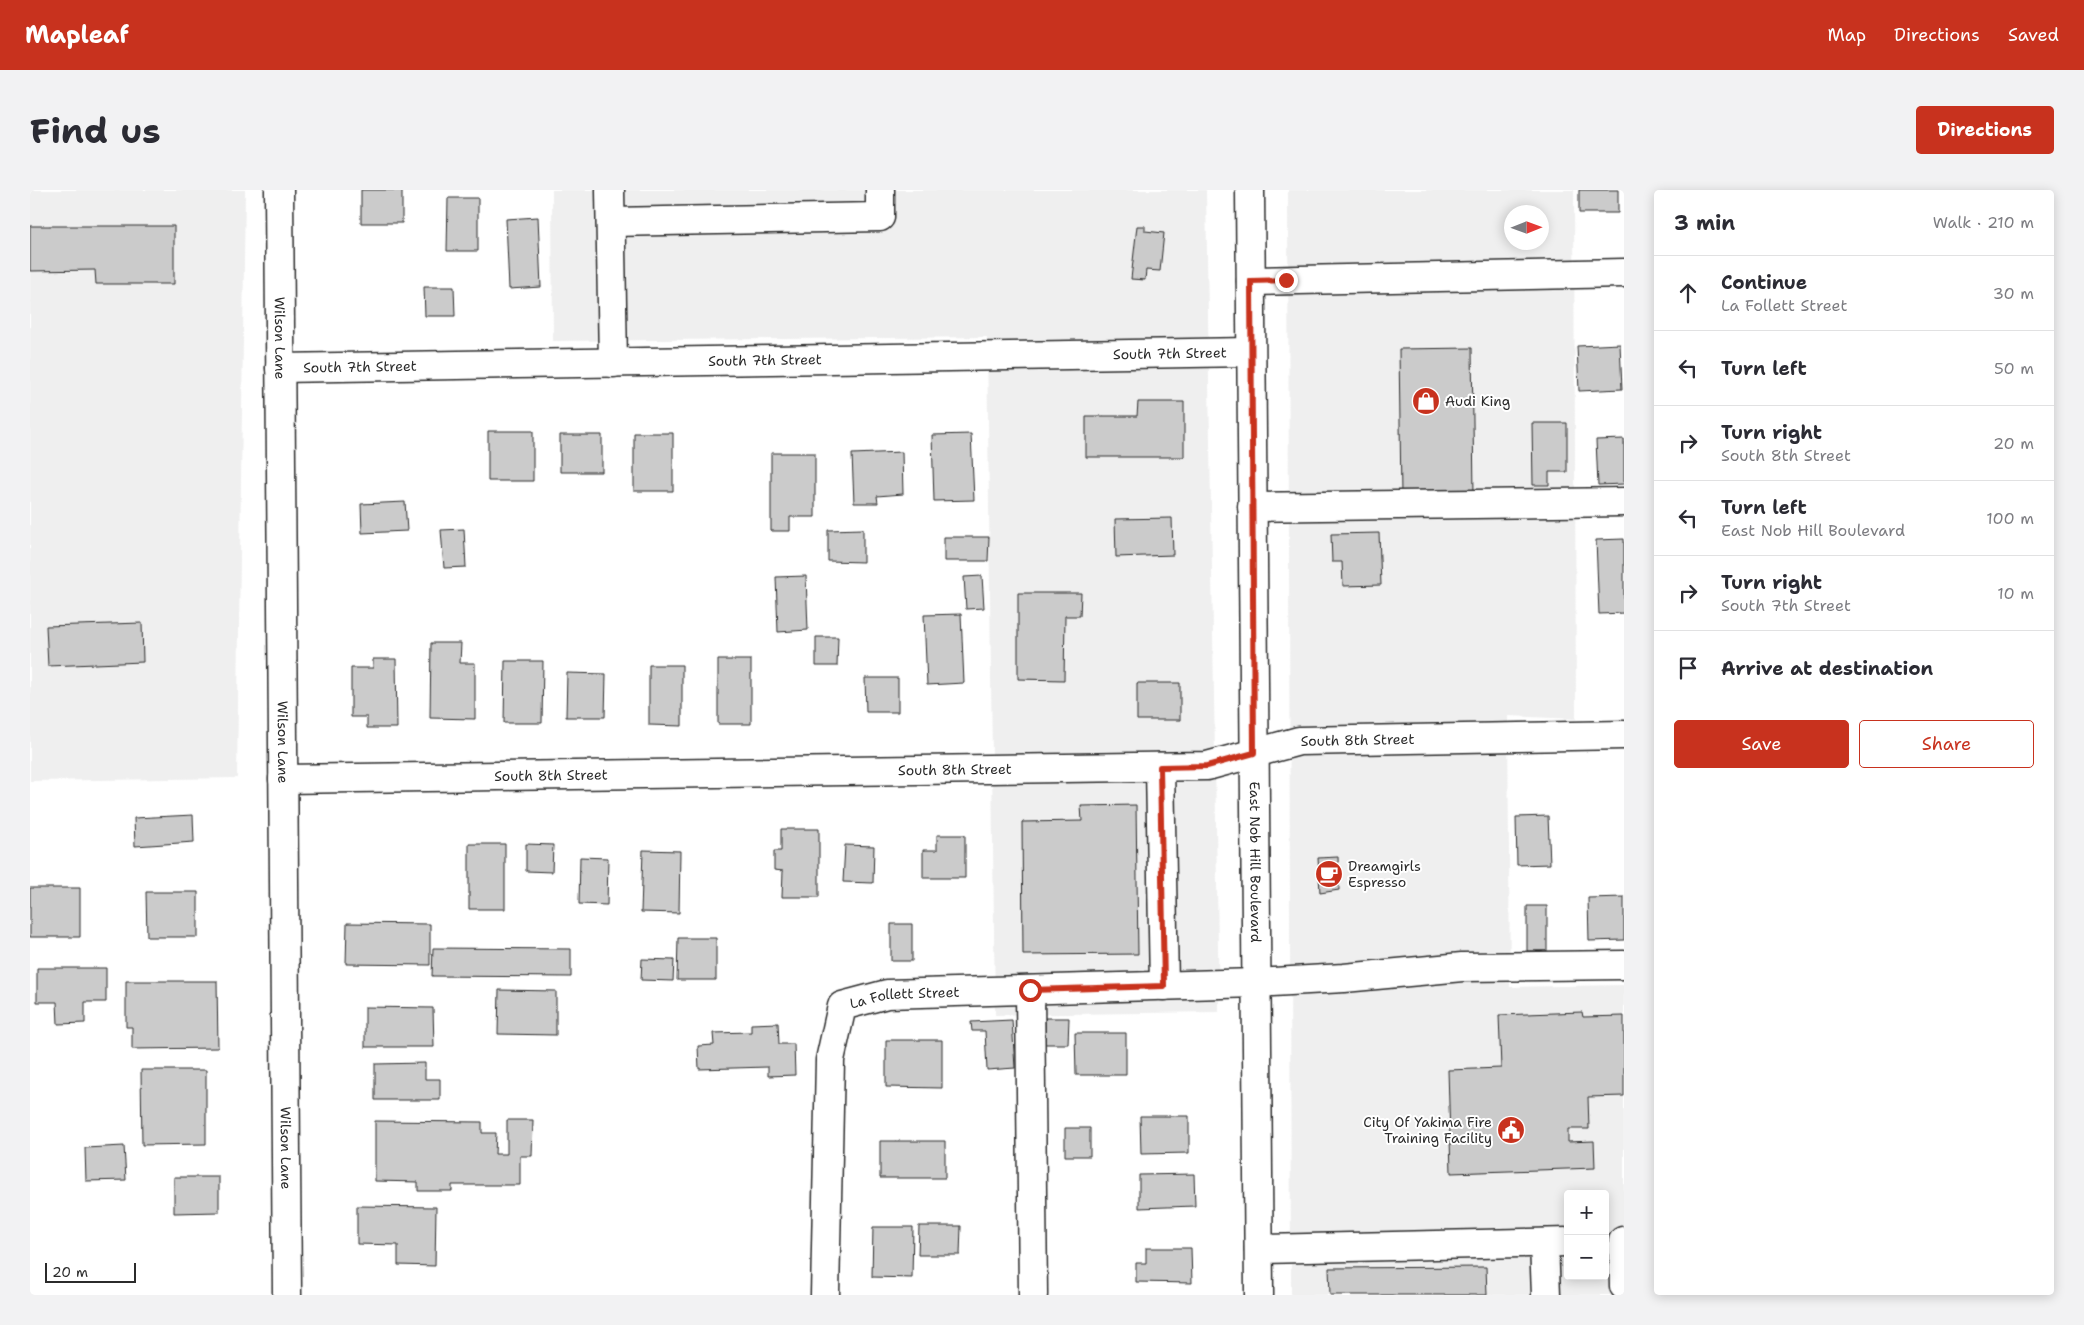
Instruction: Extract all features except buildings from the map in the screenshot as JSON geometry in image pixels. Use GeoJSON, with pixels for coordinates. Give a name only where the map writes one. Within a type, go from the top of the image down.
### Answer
{"type":"FeatureCollection","features":[{"type":"Feature","properties":{"kind":"street","name":"Wilson Lane"},"geometry":{"type":"LineString","coordinates":[[279,190],[287,1295]]}},
{"type":"Feature","properties":{"kind":"street"},"geometry":{"type":"LineString","coordinates":[[610,190],[613,363]]}},
{"type":"Feature","properties":{"kind":"street"},"geometry":{"type":"LineString","coordinates":[[611,222],[880,217],[880,190]]}},
{"type":"Feature","properties":{"kind":"street","name":"East Nob Hill Boulevard"},"geometry":{"type":"LineString","coordinates":[[1250,190],[1259,1295]]}},
{"type":"Feature","properties":{"kind":"street"},"geometry":{"type":"LineString","coordinates":[[1251,281],[1624,273]]}},
{"type":"Feature","properties":{"kind":"street","name":"South 7th Street"},"geometry":{"type":"LineString","coordinates":[[280,368],[1250,352]]}},
{"type":"Feature","properties":{"kind":"street"},"geometry":{"type":"LineString","coordinates":[[1252,507],[1624,502]]}},
{"type":"Feature","properties":{"kind":"street","name":"South 8th Street"},"geometry":{"type":"LineString","coordinates":[[283,779],[1207,766],[1299,741],[1624,735]]}},
{"type":"Feature","properties":{"kind":"street"},"geometry":{"type":"LineString","coordinates":[[1160,767],[1164,986]]}},
{"type":"Feature","properties":{"kind":"street","name":"La Follett Street"},"geometry":{"type":"LineString","coordinates":[[824,1295],[830,1060],[842,1006],[887,994],[1256,983],[1344,978],[1462,967],[1624,965]]}},
{"type":"Feature","properties":{"kind":"street"},"geometry":{"type":"LineString","coordinates":[[1030,990],[1033,1295]]}},
{"type":"Feature","properties":{"kind":"street"},"geometry":{"type":"LineString","coordinates":[[1617,1241],[1624,1286]]}},
{"type":"Feature","properties":{"kind":"street"},"geometry":{"type":"LineString","coordinates":[[1259,1249],[1556,1242],[1546,1295]]}},
{"type":"Feature","properties":{"kind":"shaded area"},"geometry":{"type":"Polygon","coordinates":[[[30,190],[245,190],[237,778],[30,781],[30,190]]]}},
{"type":"Feature","properties":{"kind":"shaded area"},"geometry":{"type":"Polygon","coordinates":[[[552,190],[1206,190],[1219,1012],[995,1015],[987,337],[553,341],[552,190]]]}},
{"type":"Feature","properties":{"kind":"shaded area"},"geometry":{"type":"Polygon","coordinates":[[[1288,190],[1574,190],[1576,719],[1508,716],[1510,987],[1624,985],[1624,1295],[1291,1295],[1288,190]]]}},
{"type":"Feature","properties":{"kind":"place","name":"Audi King"},"geometry":{"type":"Point","coordinates":[1426,401]}},
{"type":"Feature","properties":{"kind":"place","name":"Dreamgirls Espresso"},"geometry":{"type":"Point","coordinates":[1329,874]}},
{"type":"Feature","properties":{"kind":"place","name":"City Of Yakima Fire Training Facility"},"geometry":{"type":"Point","coordinates":[1511,1130]}},
{"type":"Feature","properties":{"kind":"route"},"geometry":{"type":"LineString","coordinates":[[1030,990],[1164,986],[1160,767],[1207,766],[1254,753],[1251,281],[1286,280]]}}]}
